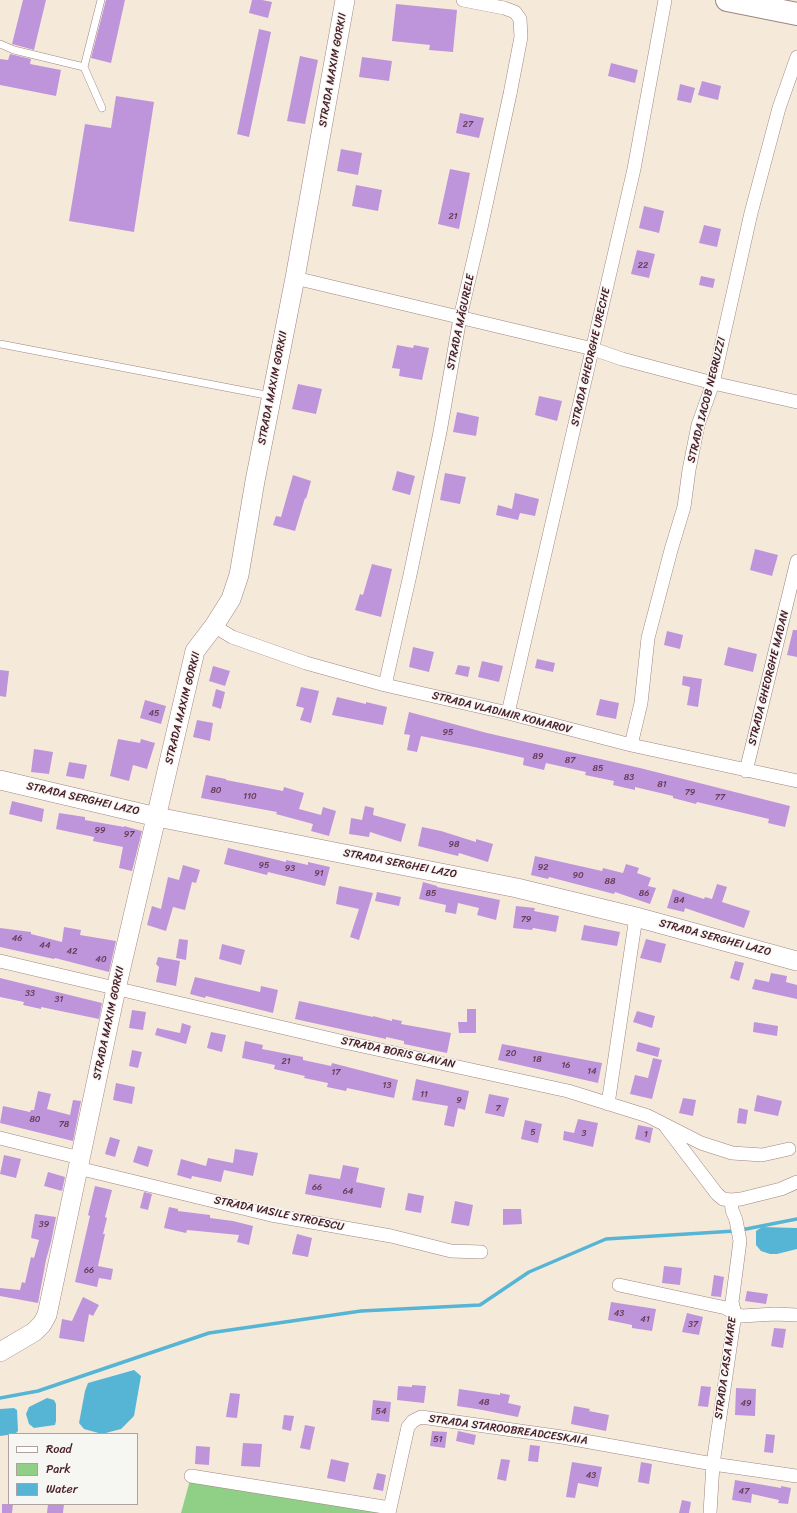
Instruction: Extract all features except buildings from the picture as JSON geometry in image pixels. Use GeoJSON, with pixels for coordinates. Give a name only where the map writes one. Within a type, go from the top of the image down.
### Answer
{"type":"FeatureCollection","features":[{"type":"Feature","properties":{"kind":"highway"},"geometry":{"type":"LineString","coordinates":[[727,0],[797,14]]}},
{"type":"Feature","properties":{"kind":"street","name":"STRADA MAXIM GORKII"},"geometry":{"type":"LineString","coordinates":[[0,1352],[34,1332],[42,1324],[47,1315],[116,989],[195,651],[214,626],[231,599],[238,575],[295,278],[345,0]]}},
{"type":"Feature","properties":{"kind":"street","name":"STRADA MĂGURELE"},"geometry":{"type":"LineString","coordinates":[[385,685],[410,575],[438,439],[460,318],[510,94],[520,37],[520,19],[515,12],[504,8],[464,0]]}},
{"type":"Feature","properties":{"kind":"street","name":"STRADA GHEORGHE URECHE"},"geometry":{"type":"LineString","coordinates":[[508,713],[634,169],[664,0]]}},
{"type":"Feature","properties":{"kind":"street","name":"STRADA IACOB NEGRUZZI"},"geometry":{"type":"LineString","coordinates":[[631,746],[641,703],[648,638],[684,507],[689,470],[698,425],[712,383],[751,213],[779,108],[797,57]]}},
{"type":"Feature","properties":{"kind":"street"},"geometry":{"type":"LineString","coordinates":[[295,278],[593,349],[622,359],[712,383],[797,402]]}},
{"type":"Feature","properties":{"kind":"street","name":"STRADA GHEORGHE MADAN"},"geometry":{"type":"LineString","coordinates":[[746,771],[797,561]]}},
{"type":"Feature","properties":{"kind":"street","name":"STRADA VLADIMIR KOMAROV"},"geometry":{"type":"LineString","coordinates":[[214,626],[232,637],[306,663],[385,685],[508,713],[631,746],[797,781]]}},
{"type":"Feature","properties":{"kind":"street","name":"STRADA SERGHEI LAZO"},"geometry":{"type":"LineString","coordinates":[[0,780],[157,817],[517,888],[636,917],[797,961]]}},
{"type":"Feature","properties":{"kind":"street"},"geometry":{"type":"LineString","coordinates":[[608,1104],[636,917]]}},
{"type":"Feature","properties":{"kind":"street","name":"STRADA BORIS GLAVAN"},"geometry":{"type":"LineString","coordinates":[[0,961],[336,1040],[568,1091],[648,1116],[701,1143],[732,1153],[762,1155],[789,1150]]}},
{"type":"Feature","properties":{"kind":"street"},"geometry":{"type":"LineString","coordinates":[[664,1124],[716,1194],[723,1199],[740,1199],[781,1189],[797,1182]]}},
{"type":"Feature","properties":{"kind":"street","name":"STRADA VASILE STROESCU"},"geometry":{"type":"LineString","coordinates":[[0,1138],[79,1163],[271,1215],[391,1236],[451,1251],[481,1252]]}},
{"type":"Feature","properties":{"kind":"street","name":"STRADA CASA MARE"},"geometry":{"type":"LineString","coordinates":[[710,1513],[713,1464],[735,1314],[732,1302],[740,1241],[731,1200]]}},
{"type":"Feature","properties":{"kind":"street"},"geometry":{"type":"LineString","coordinates":[[619,1285],[726,1308],[735,1314],[742,1316],[775,1314],[797,1315]]}},
{"type":"Feature","properties":{"kind":"street","name":"STRADA STAROOBREADCESKAIA"},"geometry":{"type":"LineString","coordinates":[[191,1476],[389,1510],[408,1427],[413,1421],[421,1417],[562,1437],[713,1464],[797,1476]]}},
{"type":"Feature","properties":{"kind":"lane"},"geometry":{"type":"LineString","coordinates":[[101,0],[84,67],[102,108]]}},
{"type":"Feature","properties":{"kind":"lane"},"geometry":{"type":"LineString","coordinates":[[0,44],[14,50],[84,67]]}},
{"type":"Feature","properties":{"kind":"lane"},"geometry":{"type":"LineString","coordinates":[[0,344],[272,396]]}},
{"type":"Feature","properties":{"kind":"green space"},"geometry":{"type":"Polygon","coordinates":[[[190,1480],[378,1509],[377,1513],[181,1513],[190,1480]]]}},
{"type":"Feature","properties":{"kind":"water"},"geometry":{"type":"Polygon","coordinates":[[[762,1227],[797,1228],[797,1249],[777,1254],[770,1254],[761,1251],[756,1245],[756,1231],[762,1227]]]}},
{"type":"Feature","properties":{"kind":"water"},"geometry":{"type":"Polygon","coordinates":[[[134,1370],[141,1376],[134,1416],[121,1429],[106,1433],[98,1433],[84,1429],[79,1423],[88,1383],[134,1370]]]}},
{"type":"Feature","properties":{"kind":"water"},"geometry":{"type":"Polygon","coordinates":[[[47,1398],[54,1400],[56,1404],[55,1425],[34,1428],[29,1424],[26,1414],[29,1407],[47,1398]]]}},
{"type":"Feature","properties":{"kind":"water"},"geometry":{"type":"Polygon","coordinates":[[[14,1408],[17,1410],[18,1431],[16,1433],[8,1433],[8,1435],[0,1436],[0,1409],[14,1408]]]}},
{"type":"Feature","properties":{"kind":"waterway"},"geometry":{"type":"LineString","coordinates":[[741,1230],[797,1219]]}},
{"type":"Feature","properties":{"kind":"waterway"},"geometry":{"type":"LineString","coordinates":[[0,1398],[38,1391],[209,1333],[361,1311],[480,1305],[529,1272],[606,1239],[735,1231]]}}]}
